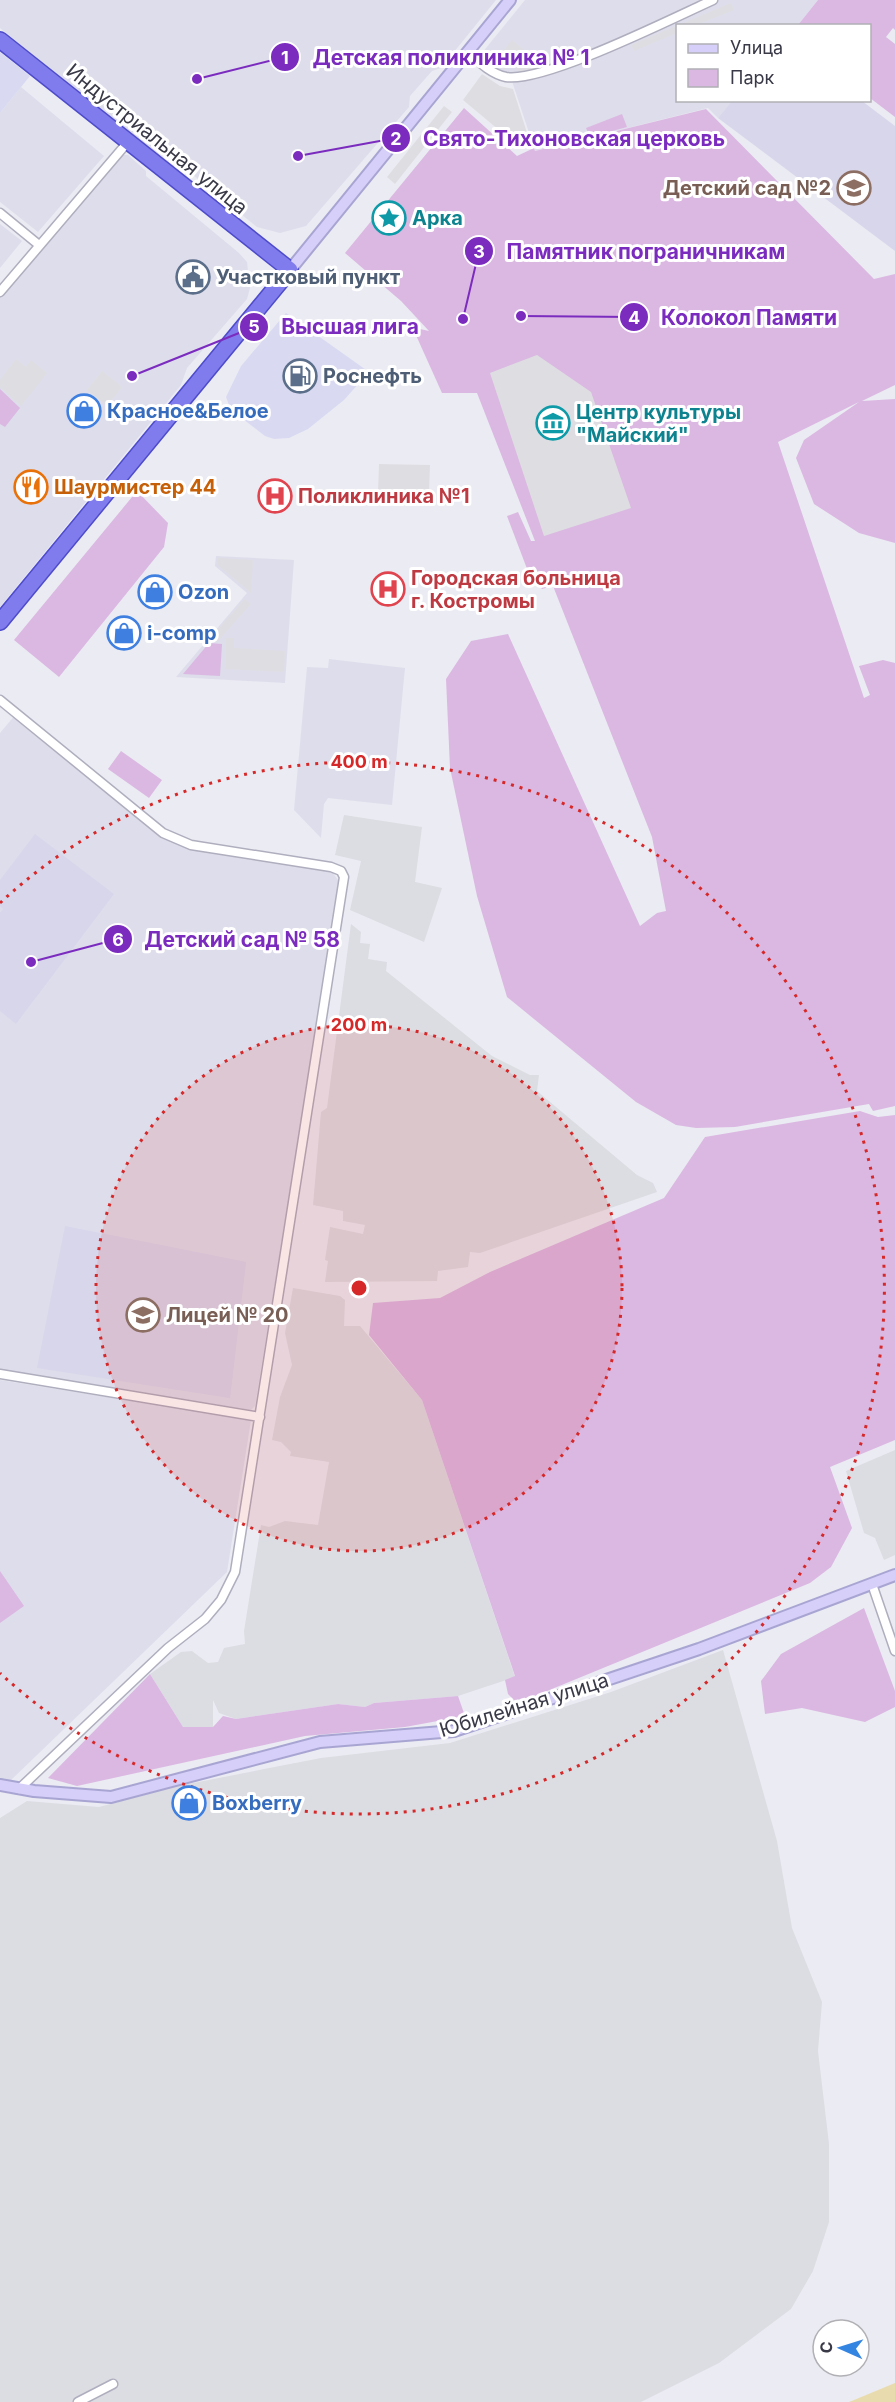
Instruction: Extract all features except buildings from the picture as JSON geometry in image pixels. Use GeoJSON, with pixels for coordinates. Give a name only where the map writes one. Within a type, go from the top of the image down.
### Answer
{"type":"FeatureCollection","features":[{"type":"Feature","properties":{"kind":"highway","name":"Индустриальная улица"},"geometry":{"type":"LineString","coordinates":[[0,40],[290,270]]}},
{"type":"Feature","properties":{"kind":"highway"},"geometry":{"type":"LineString","coordinates":[[0,622],[290,270]]}},
{"type":"Feature","properties":{"kind":"street"},"geometry":{"type":"LineString","coordinates":[[290,270],[510,0]]}},
{"type":"Feature","properties":{"kind":"street"},"geometry":{"type":"LineString","coordinates":[[468,52],[496,73],[523,77],[616,45],[712,0]]}},
{"type":"Feature","properties":{"kind":"street"},"geometry":{"type":"LineString","coordinates":[[0,292],[127,143]]}},
{"type":"Feature","properties":{"kind":"street"},"geometry":{"type":"LineString","coordinates":[[0,213],[39,245]]}},
{"type":"Feature","properties":{"kind":"street"},"geometry":{"type":"LineString","coordinates":[[0,700],[163,833],[191,845],[331,867],[340,871],[344,878],[235,1572],[221,1600],[205,1619],[168,1648],[19,1789]]}},
{"type":"Feature","properties":{"kind":"street"},"geometry":{"type":"LineString","coordinates":[[0,1374],[260,1417]]}},
{"type":"Feature","properties":{"kind":"street","name":"Юбилейная улица"},"geometry":{"type":"LineString","coordinates":[[0,1785],[19,1789],[111,1797],[320,1742],[454,1731],[699,1649],[895,1575]]}},
{"type":"Feature","properties":{"kind":"street"},"geometry":{"type":"LineString","coordinates":[[872,1584],[895,1651]]}},
{"type":"Feature","properties":{"kind":"street"},"geometry":{"type":"LineString","coordinates":[[78,2402],[113,2384]]}},
{"type":"Feature","properties":{"kind":"shaded area"},"geometry":{"type":"Polygon","coordinates":[[[0,0],[496,0],[441,68],[432,71],[410,96],[409,107],[306,226],[280,233],[257,227],[176,161],[153,152],[0,28],[0,0]]]}},
{"type":"Feature","properties":{"kind":"shaded area"},"geometry":{"type":"Polygon","coordinates":[[[525,0],[818,0],[799,24],[676,24],[676,102],[732,102],[718,118],[708,108],[535,151],[510,75],[490,65],[482,53],[525,0]]]}},
{"type":"Feature","properties":{"kind":"shaded area"},"geometry":{"type":"Polygon","coordinates":[[[731,3],[734,10],[699,24],[681,24],[731,3]]]}},
{"type":"Feature","properties":{"kind":"shaded area"},"geometry":{"type":"Polygon","coordinates":[[[676,26],[676,33],[634,51],[631,45],[676,26]]]}},
{"type":"Feature","properties":{"kind":"shaded area"},"geometry":{"type":"Polygon","coordinates":[[[512,40],[540,63],[535,70],[521,73],[510,64],[505,70],[494,62],[512,40]]]}},
{"type":"Feature","properties":{"kind":"shaded area"},"geometry":{"type":"Polygon","coordinates":[[[0,52],[30,76],[0,113],[0,52]]]}},
{"type":"Feature","properties":{"kind":"shaded area"},"geometry":{"type":"Polygon","coordinates":[[[482,74],[500,86],[513,89],[530,142],[518,146],[463,100],[482,74]]]}},
{"type":"Feature","properties":{"kind":"shaded area"},"geometry":{"type":"Polygon","coordinates":[[[21,87],[104,156],[38,232],[0,202],[0,113],[21,87]]]}},
{"type":"Feature","properties":{"kind":"shaded area","name":"Детский сад №2"},"geometry":{"type":"Polygon","coordinates":[[[731,102],[863,102],[895,126],[895,251],[718,118],[731,102]]]}},
{"type":"Feature","properties":{"kind":"shaded area"},"geometry":{"type":"Polygon","coordinates":[[[444,106],[452,112],[395,184],[387,177],[444,106]]]}},
{"type":"Feature","properties":{"kind":"shaded area"},"geometry":{"type":"Polygon","coordinates":[[[121,155],[128,155],[146,171],[146,176],[239,253],[247,262],[250,288],[247,299],[187,368],[181,385],[0,607],[0,297],[121,155]]]}},
{"type":"Feature","properties":{"kind":"shaded area"},"geometry":{"type":"Polygon","coordinates":[[[0,224],[22,241],[0,268],[0,224]]]}},
{"type":"Feature","properties":{"kind":"shaded area","name":"Роснефть"},"geometry":{"type":"Polygon","coordinates":[[[286,313],[369,372],[344,400],[308,429],[289,438],[274,439],[265,436],[231,410],[226,397],[241,366],[286,313]]]}},
{"type":"Feature","properties":{"kind":"shaded area"},"geometry":{"type":"Polygon","coordinates":[[[537,355],[591,392],[631,508],[544,536],[490,373],[537,355]]]}},
{"type":"Feature","properties":{"kind":"shaded area"},"geometry":{"type":"Polygon","coordinates":[[[16,359],[26,367],[31,360],[47,373],[21,406],[0,387],[0,380],[16,359]]]}},
{"type":"Feature","properties":{"kind":"shaded area"},"geometry":{"type":"Polygon","coordinates":[[[102,371],[122,387],[107,406],[87,390],[102,371]]]}},
{"type":"Feature","properties":{"kind":"shaded area"},"geometry":{"type":"Polygon","coordinates":[[[379,464],[430,465],[429,494],[378,492],[379,464]]]}},
{"type":"Feature","properties":{"kind":"shaded area"},"geometry":{"type":"Polygon","coordinates":[[[216,556],[294,560],[285,683],[176,677],[247,593],[215,566],[216,556]]]}},
{"type":"Feature","properties":{"kind":"shaded area"},"geometry":{"type":"Polygon","coordinates":[[[218,558],[253,560],[251,593],[218,565],[218,558]]]}},
{"type":"Feature","properties":{"kind":"shaded area"},"geometry":{"type":"Polygon","coordinates":[[[245,599],[251,604],[217,642],[211,637],[245,599]]]}},
{"type":"Feature","properties":{"kind":"shaded area"},"geometry":{"type":"Polygon","coordinates":[[[226,638],[234,638],[234,648],[285,651],[284,672],[225,669],[226,638]]]}},
{"type":"Feature","properties":{"kind":"shaded area"},"geometry":{"type":"Polygon","coordinates":[[[329,659],[405,668],[392,805],[328,798],[324,804],[321,838],[294,810],[307,667],[328,668],[329,659]]]}},
{"type":"Feature","properties":{"kind":"shaded area"},"geometry":{"type":"Polygon","coordinates":[[[16,714],[175,840],[323,869],[332,872],[338,880],[339,889],[255,1406],[251,1410],[0,1370],[0,733],[16,714]]]}},
{"type":"Feature","properties":{"kind":"shaded area"},"geometry":{"type":"Polygon","coordinates":[[[344,815],[422,827],[415,882],[442,888],[424,942],[350,910],[361,861],[335,855],[344,815]]]}},
{"type":"Feature","properties":{"kind":"shaded area"},"geometry":{"type":"Polygon","coordinates":[[[35,834],[114,894],[16,1024],[0,1011],[0,913],[3,909],[0,906],[0,880],[35,834]]]}},
{"type":"Feature","properties":{"kind":"shaded area"},"geometry":{"type":"Polygon","coordinates":[[[351,924],[361,932],[360,943],[370,944],[368,959],[387,962],[386,971],[492,1056],[530,1075],[539,1075],[537,1091],[637,1175],[653,1183],[657,1192],[480,1253],[470,1252],[468,1267],[438,1271],[437,1281],[325,1282],[328,1261],[325,1260],[330,1227],[363,1234],[365,1225],[343,1221],[343,1211],[313,1205],[321,1112],[327,1108],[351,924]]]}},
{"type":"Feature","properties":{"kind":"shaded area","name":"Лицей № 20"},"geometry":{"type":"Polygon","coordinates":[[[65,1226],[246,1262],[230,1398],[37,1368],[65,1226]]]}},
{"type":"Feature","properties":{"kind":"shaded area"},"geometry":{"type":"Polygon","coordinates":[[[293,1288],[340,1296],[345,1300],[344,1326],[360,1326],[422,1400],[515,1677],[458,1696],[374,1703],[365,1707],[338,1704],[236,1719],[219,1713],[213,1700],[213,1727],[183,1727],[150,1674],[181,1652],[192,1651],[208,1663],[218,1662],[224,1648],[245,1644],[244,1631],[261,1525],[269,1527],[285,1521],[318,1525],[329,1462],[290,1456],[291,1452],[281,1442],[272,1440],[280,1397],[292,1365],[285,1333],[293,1288]]]}},
{"type":"Feature","properties":{"kind":"shaded area"},"geometry":{"type":"Polygon","coordinates":[[[0,1380],[251,1420],[227,1572],[9,1782],[0,1780],[0,1380]]]}},
{"type":"Feature","properties":{"kind":"shaded area"},"geometry":{"type":"Polygon","coordinates":[[[895,1450],[895,1555],[884,1560],[875,1538],[864,1533],[846,1471],[895,1450]]]}},
{"type":"Feature","properties":{"kind":"shaded area"},"geometry":{"type":"Polygon","coordinates":[[[723,1650],[777,1841],[792,1928],[822,2002],[818,2051],[829,2144],[829,2222],[813,2271],[791,2309],[719,2363],[641,2402],[0,2402],[0,1818],[27,1801],[99,1807],[178,1786],[321,1758],[450,1743],[611,1692],[723,1650]]]}},
{"type":"Feature","properties":{"kind":"shaded area"},"geometry":{"type":"Polygon","coordinates":[[[895,2383],[895,2402],[849,2402],[854,2400],[895,2383]]]}},
{"type":"Feature","properties":{"kind":"green space"},"geometry":{"type":"Polygon","coordinates":[[[818,0],[895,0],[895,30],[893,28],[886,37],[895,44],[895,117],[871,99],[871,24],[799,24],[818,0]]]}},
{"type":"Feature","properties":{"kind":"green space"},"geometry":{"type":"Polygon","coordinates":[[[464,108],[517,156],[534,148],[535,151],[706,109],[874,279],[895,274],[895,385],[862,401],[895,399],[895,543],[859,533],[814,504],[796,458],[804,440],[859,402],[778,442],[864,698],[870,695],[859,666],[883,660],[895,663],[895,1106],[873,1111],[869,1104],[735,1127],[696,1128],[676,1125],[636,1102],[507,997],[477,896],[450,768],[446,679],[471,641],[508,634],[640,926],[657,913],[666,911],[652,837],[553,586],[542,589],[529,574],[507,516],[518,512],[531,541],[535,541],[477,393],[442,393],[415,333],[420,329],[429,331],[401,301],[345,253],[464,108]]]}},
{"type":"Feature","properties":{"kind":"green space"},"geometry":{"type":"Polygon","coordinates":[[[622,114],[627,127],[590,137],[586,128],[622,114]]]}},
{"type":"Feature","properties":{"kind":"green space"},"geometry":{"type":"Polygon","coordinates":[[[0,389],[20,408],[5,427],[0,424],[0,389]]]}},
{"type":"Feature","properties":{"kind":"green space"},"geometry":{"type":"Polygon","coordinates":[[[137,491],[168,523],[164,547],[59,677],[14,640],[137,491]]]}},
{"type":"Feature","properties":{"kind":"green space"},"geometry":{"type":"Polygon","coordinates":[[[209,643],[222,644],[220,676],[183,674],[209,643]]]}},
{"type":"Feature","properties":{"kind":"green space"},"geometry":{"type":"Polygon","coordinates":[[[121,751],[162,780],[149,798],[108,769],[121,751]]]}},
{"type":"Feature","properties":{"kind":"green space"},"geometry":{"type":"Polygon","coordinates":[[[860,1111],[878,1117],[895,1115],[895,1440],[830,1467],[852,1528],[831,1567],[810,1583],[530,1698],[514,1700],[508,1694],[505,1680],[515,1676],[422,1400],[369,1335],[373,1303],[440,1298],[490,1272],[664,1198],[705,1137],[860,1111]]]}},
{"type":"Feature","properties":{"kind":"green space"},"geometry":{"type":"Polygon","coordinates":[[[0,1571],[24,1606],[0,1623],[0,1571]]]}},
{"type":"Feature","properties":{"kind":"green space"},"geometry":{"type":"Polygon","coordinates":[[[864,1608],[895,1691],[895,1707],[865,1722],[802,1708],[765,1714],[761,1681],[781,1654],[864,1608]]]}},
{"type":"Feature","properties":{"kind":"green space"},"geometry":{"type":"Polygon","coordinates":[[[150,1674],[183,1727],[213,1727],[223,1716],[236,1719],[338,1704],[365,1707],[374,1703],[458,1696],[465,1716],[405,1727],[305,1736],[77,1786],[48,1778],[150,1674]]]}},
{"type":"Feature","properties":{"kind":"place","name":"Детская поликлиника № 1"},"geometry":{"type":"Point","coordinates":[197,79]}},
{"type":"Feature","properties":{"kind":"place","name":"Свято-Тихоновская церковь"},"geometry":{"type":"Point","coordinates":[298,156]}},
{"type":"Feature","properties":{"kind":"place","name":"Детский сад №2"},"geometry":{"type":"Point","coordinates":[854,188]}},
{"type":"Feature","properties":{"kind":"place","name":"Арка"},"geometry":{"type":"Point","coordinates":[389,218]}},
{"type":"Feature","properties":{"kind":"place","name":"Участковый пункт"},"geometry":{"type":"Point","coordinates":[193,277]}},
{"type":"Feature","properties":{"kind":"place","name":"Колокол Памяти"},"geometry":{"type":"Point","coordinates":[521,316]}},
{"type":"Feature","properties":{"kind":"place","name":"Памятник пограничникам"},"geometry":{"type":"Point","coordinates":[463,319]}},
{"type":"Feature","properties":{"kind":"place","name":"Высшая лига"},"geometry":{"type":"Point","coordinates":[132,376]}},
{"type":"Feature","properties":{"kind":"place","name":"Роснефть"},"geometry":{"type":"Point","coordinates":[300,376]}},
{"type":"Feature","properties":{"kind":"place","name":"Красное&Белое"},"geometry":{"type":"Point","coordinates":[84,411]}},
{"type":"Feature","properties":{"kind":"place","name":"Центр культуры \"Майский\""},"geometry":{"type":"Point","coordinates":[553,423]}},
{"type":"Feature","properties":{"kind":"place","name":"Шаурмистер 44"},"geometry":{"type":"Point","coordinates":[31,487]}},
{"type":"Feature","properties":{"kind":"place","name":"Поликлиника №1"},"geometry":{"type":"Point","coordinates":[275,496]}},
{"type":"Feature","properties":{"kind":"place","name":"Городская больница г. Костромы"},"geometry":{"type":"Point","coordinates":[388,589]}},
{"type":"Feature","properties":{"kind":"place","name":"Ozon"},"geometry":{"type":"Point","coordinates":[155,592]}},
{"type":"Feature","properties":{"kind":"place","name":"i-comp"},"geometry":{"type":"Point","coordinates":[124,633]}},
{"type":"Feature","properties":{"kind":"place","name":"Детский сад № 58"},"geometry":{"type":"Point","coordinates":[31,962]}},
{"type":"Feature","properties":{"kind":"place","name":"Лицей № 20"},"geometry":{"type":"Point","coordinates":[143,1315]}},
{"type":"Feature","properties":{"kind":"place","name":"Boxberry"},"geometry":{"type":"Point","coordinates":[189,1803]}}]}
